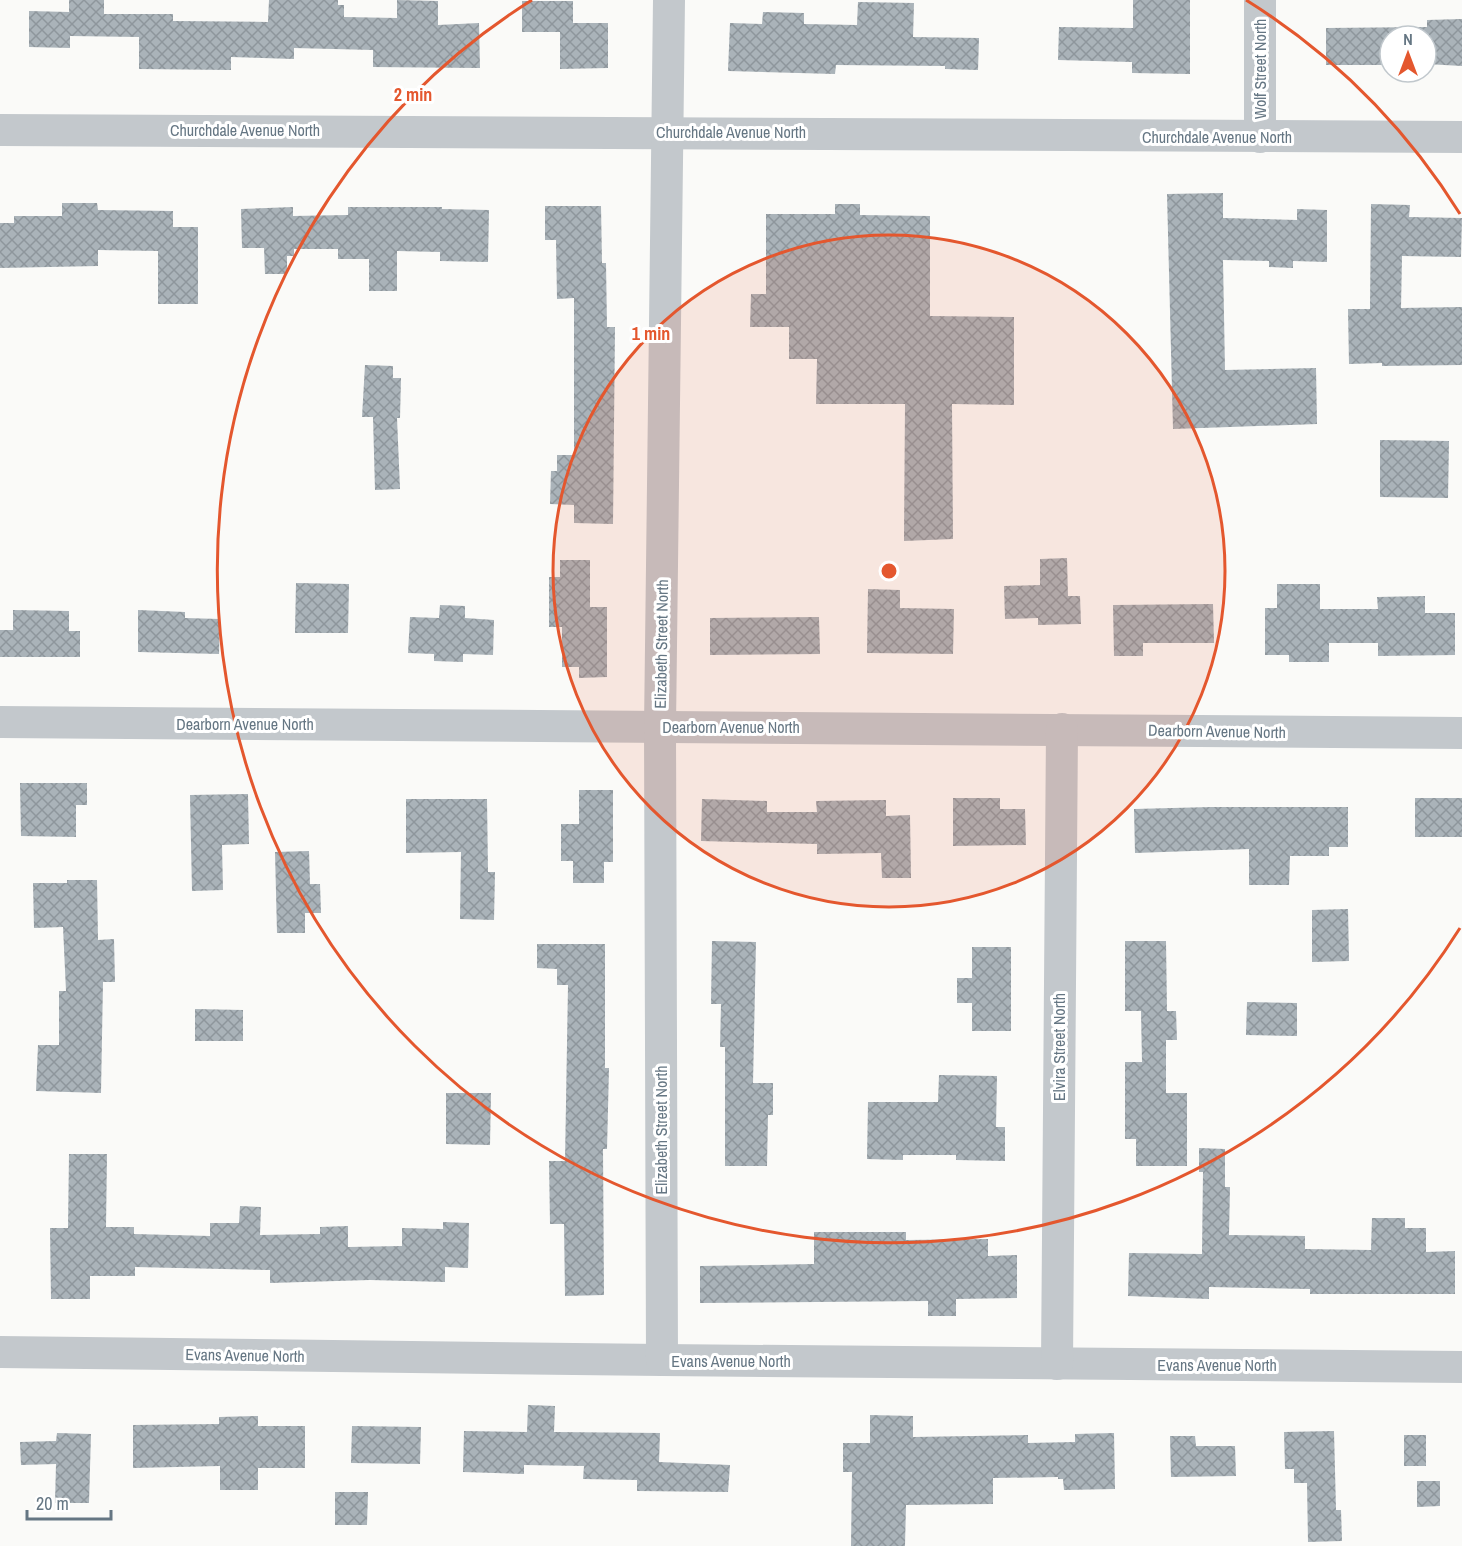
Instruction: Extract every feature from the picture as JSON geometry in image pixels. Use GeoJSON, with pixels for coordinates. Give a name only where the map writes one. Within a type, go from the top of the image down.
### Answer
{"type":"FeatureCollection","features":[{"type":"Feature","properties":{"kind":"street","name":"Elizabeth Street North"},"geometry":{"type":"LineString","coordinates":[[662,1360],[660,727],[669,0]]}},
{"type":"Feature","properties":{"kind":"street","name":"Wolf Street North"},"geometry":{"type":"LineString","coordinates":[[1260,0],[1260,137]]}},
{"type":"Feature","properties":{"kind":"street","name":"Churchdale Avenue North"},"geometry":{"type":"LineString","coordinates":[[0,129],[1462,137]]}},
{"type":"Feature","properties":{"kind":"street","name":"Dearborn Avenue North"},"geometry":{"type":"LineString","coordinates":[[0,722],[1462,733]]}},
{"type":"Feature","properties":{"kind":"street","name":"Elvira Street North"},"geometry":{"type":"LineString","coordinates":[[1057,1364],[1062,729]]}},
{"type":"Feature","properties":{"kind":"street","name":"Evans Avenue North"},"geometry":{"type":"LineString","coordinates":[[0,1352],[1462,1367]]}},
{"type":"Feature","properties":{"kind":"building"},"geometry":{"type":"Polygon","coordinates":[[[69,0],[104,0],[104,14],[173,14],[173,21],[268,22],[269,0],[338,0],[338,5],[344,5],[344,17],[397,18],[397,0],[438,1],[438,25],[479,23],[480,68],[373,67],[373,50],[294,48],[294,59],[231,57],[231,70],[139,69],[139,37],[70,36],[70,48],[29,47],[29,11],[69,12],[69,0]]]}},
{"type":"Feature","properties":{"kind":"building"},"geometry":{"type":"Polygon","coordinates":[[[1133,0],[1190,0],[1190,74],[1132,73],[1132,62],[1058,60],[1059,27],[1133,28],[1133,0]]]}},
{"type":"Feature","properties":{"kind":"building"},"geometry":{"type":"Polygon","coordinates":[[[522,1],[573,1],[573,23],[608,23],[608,68],[560,69],[560,32],[522,32],[522,1]]]}},
{"type":"Feature","properties":{"kind":"building"},"geometry":{"type":"Polygon","coordinates":[[[858,2],[914,3],[913,37],[979,38],[978,70],[945,69],[945,66],[836,65],[835,74],[728,71],[730,23],[762,24],[763,12],[804,13],[804,24],[857,25],[858,2]]]}},
{"type":"Feature","properties":{"kind":"building"},"geometry":{"type":"Polygon","coordinates":[[[1462,19],[1462,66],[1438,65],[1438,24],[1427,24],[1427,20],[1462,19]]]}},
{"type":"Feature","properties":{"kind":"building"},"geometry":{"type":"Polygon","coordinates":[[[1378,27],[1378,65],[1326,65],[1326,28],[1378,27]]]}},
{"type":"Feature","properties":{"kind":"building"},"geometry":{"type":"Polygon","coordinates":[[[1223,193],[1223,218],[1297,220],[1297,209],[1327,210],[1327,262],[1293,261],[1293,268],[1269,267],[1269,261],[1223,260],[1225,370],[1316,368],[1317,424],[1173,429],[1167,194],[1223,193]]]}},
{"type":"Feature","properties":{"kind":"building"},"geometry":{"type":"Polygon","coordinates":[[[62,203],[97,203],[98,210],[173,211],[173,227],[198,227],[198,304],[158,304],[158,251],[98,250],[98,266],[0,268],[0,223],[14,223],[14,216],[62,216],[62,203]]]}},
{"type":"Feature","properties":{"kind":"building"},"geometry":{"type":"Polygon","coordinates":[[[835,204],[860,204],[860,215],[930,216],[930,316],[1014,317],[1014,405],[952,404],[953,539],[904,541],[905,404],[816,404],[817,359],[789,359],[789,327],[750,327],[751,294],[766,294],[766,214],[835,214],[835,204]]]}},
{"type":"Feature","properties":{"kind":"building"},"geometry":{"type":"Polygon","coordinates":[[[1371,204],[1410,205],[1409,217],[1462,218],[1461,257],[1402,256],[1401,308],[1462,307],[1462,365],[1349,364],[1348,309],[1370,309],[1371,204]]]}},
{"type":"Feature","properties":{"kind":"building"},"geometry":{"type":"Polygon","coordinates":[[[545,206],[601,206],[602,263],[606,263],[607,327],[615,327],[613,524],[574,523],[574,505],[550,504],[551,471],[557,471],[557,455],[574,455],[574,298],[557,299],[556,240],[545,240],[545,206]]]}},
{"type":"Feature","properties":{"kind":"building"},"geometry":{"type":"Polygon","coordinates":[[[293,207],[293,216],[348,215],[348,207],[442,207],[442,209],[489,210],[488,262],[440,261],[440,252],[397,251],[397,291],[369,291],[369,259],[338,259],[338,249],[294,249],[294,256],[287,256],[287,274],[265,274],[264,248],[242,248],[241,209],[293,207]]]}},
{"type":"Feature","properties":{"kind":"building"},"geometry":{"type":"Polygon","coordinates":[[[365,365],[393,366],[393,378],[401,378],[400,418],[397,418],[400,489],[375,490],[373,417],[362,417],[365,365]]]}},
{"type":"Feature","properties":{"kind":"building"},"geometry":{"type":"Polygon","coordinates":[[[1380,440],[1449,441],[1448,498],[1380,497],[1380,440]]]}},
{"type":"Feature","properties":{"kind":"building"},"geometry":{"type":"Polygon","coordinates":[[[1067,558],[1068,596],[1080,596],[1081,624],[1038,625],[1038,618],[1005,619],[1004,586],[1040,585],[1040,559],[1067,558]]]}},
{"type":"Feature","properties":{"kind":"building"},"geometry":{"type":"Polygon","coordinates":[[[560,560],[590,560],[590,607],[607,607],[607,677],[579,678],[579,667],[562,667],[562,627],[549,627],[549,577],[560,577],[560,560]]]}},
{"type":"Feature","properties":{"kind":"building"},"geometry":{"type":"Polygon","coordinates":[[[296,583],[349,584],[348,633],[295,633],[296,583]]]}},
{"type":"Feature","properties":{"kind":"building"},"geometry":{"type":"Polygon","coordinates":[[[1277,584],[1320,584],[1320,609],[1378,609],[1377,597],[1425,596],[1425,613],[1455,613],[1455,655],[1378,656],[1378,643],[1329,643],[1329,662],[1289,662],[1289,655],[1265,655],[1265,608],[1277,608],[1277,584]]]}},
{"type":"Feature","properties":{"kind":"building"},"geometry":{"type":"Polygon","coordinates":[[[868,589],[900,590],[900,608],[954,609],[953,654],[867,653],[868,589]]]}},
{"type":"Feature","properties":{"kind":"building"},"geometry":{"type":"Polygon","coordinates":[[[1213,604],[1214,643],[1143,643],[1143,656],[1114,656],[1113,605],[1213,604]]]}},
{"type":"Feature","properties":{"kind":"building"},"geometry":{"type":"Polygon","coordinates":[[[440,605],[465,606],[465,618],[494,620],[493,655],[463,654],[463,662],[434,661],[434,654],[408,653],[410,617],[439,618],[440,605]]]}},
{"type":"Feature","properties":{"kind":"building"},"geometry":{"type":"Polygon","coordinates":[[[13,610],[69,611],[69,631],[80,631],[80,657],[0,657],[0,630],[13,630],[13,610]]]}},
{"type":"Feature","properties":{"kind":"building"},"geometry":{"type":"Polygon","coordinates":[[[138,610],[185,612],[185,618],[220,619],[219,654],[138,652],[138,610]]]}},
{"type":"Feature","properties":{"kind":"building"},"geometry":{"type":"Polygon","coordinates":[[[819,617],[820,654],[710,655],[710,618],[819,617]]]}},
{"type":"Feature","properties":{"kind":"building"},"geometry":{"type":"Polygon","coordinates":[[[20,783],[87,783],[87,805],[76,805],[76,837],[21,836],[20,783]]]}},
{"type":"Feature","properties":{"kind":"building"},"geometry":{"type":"Polygon","coordinates":[[[579,790],[613,790],[613,862],[604,862],[604,883],[573,883],[573,861],[561,861],[561,824],[579,824],[579,790]]]}},
{"type":"Feature","properties":{"kind":"building"},"geometry":{"type":"Polygon","coordinates":[[[248,794],[249,844],[222,845],[223,890],[192,891],[190,795],[248,794]]]}},
{"type":"Feature","properties":{"kind":"building"},"geometry":{"type":"Polygon","coordinates":[[[953,798],[1000,798],[1000,809],[1025,809],[1026,845],[953,846],[953,798]]]}},
{"type":"Feature","properties":{"kind":"building"},"geometry":{"type":"Polygon","coordinates":[[[1415,798],[1462,798],[1462,837],[1415,837],[1415,798]]]}},
{"type":"Feature","properties":{"kind":"building"},"geometry":{"type":"Polygon","coordinates":[[[406,799],[487,799],[488,872],[495,872],[494,920],[460,919],[461,852],[406,853],[406,799]]]}},
{"type":"Feature","properties":{"kind":"building"},"geometry":{"type":"Polygon","coordinates":[[[702,799],[767,801],[767,812],[817,812],[816,801],[886,800],[886,816],[910,815],[911,878],[882,878],[881,853],[817,854],[817,844],[701,841],[702,799]]]}},
{"type":"Feature","properties":{"kind":"building"},"geometry":{"type":"Polygon","coordinates":[[[1348,807],[1348,847],[1329,847],[1329,856],[1290,856],[1289,885],[1249,885],[1249,849],[1135,853],[1134,809],[1348,807]]]}},
{"type":"Feature","properties":{"kind":"building"},"geometry":{"type":"Polygon","coordinates":[[[309,851],[310,884],[320,884],[321,913],[305,913],[305,933],[277,933],[275,852],[309,851]]]}},
{"type":"Feature","properties":{"kind":"building"},"geometry":{"type":"Polygon","coordinates":[[[67,880],[97,880],[98,940],[114,939],[115,982],[103,982],[101,1093],[36,1091],[38,1045],[59,1045],[59,991],[66,991],[63,927],[34,928],[33,883],[67,883],[67,880]]]}},
{"type":"Feature","properties":{"kind":"building"},"geometry":{"type":"Polygon","coordinates":[[[1348,909],[1349,961],[1312,962],[1312,910],[1348,909]]]}},
{"type":"Feature","properties":{"kind":"building"},"geometry":{"type":"Polygon","coordinates":[[[712,941],[756,942],[753,1083],[773,1083],[773,1115],[768,1115],[767,1166],[725,1166],[725,1047],[720,1047],[721,1004],[711,1004],[712,941]]]}},
{"type":"Feature","properties":{"kind":"building"},"geometry":{"type":"Polygon","coordinates":[[[1125,941],[1166,941],[1167,1011],[1176,1011],[1177,1040],[1166,1040],[1166,1093],[1187,1093],[1187,1166],[1136,1166],[1136,1139],[1125,1139],[1125,1062],[1142,1062],[1141,1011],[1125,1011],[1125,941]]]}},
{"type":"Feature","properties":{"kind":"building"},"geometry":{"type":"Polygon","coordinates":[[[537,944],[605,944],[605,1068],[609,1068],[607,1149],[603,1149],[604,1295],[565,1296],[564,1224],[550,1224],[549,1161],[565,1161],[568,985],[557,985],[557,969],[537,968],[537,944]]]}},
{"type":"Feature","properties":{"kind":"building"},"geometry":{"type":"Polygon","coordinates":[[[972,947],[1011,947],[1011,1031],[972,1031],[972,1003],[957,1003],[957,978],[972,978],[972,947]]]}},
{"type":"Feature","properties":{"kind":"building"},"geometry":{"type":"Polygon","coordinates":[[[1247,1002],[1297,1003],[1297,1036],[1246,1035],[1247,1002]]]}},
{"type":"Feature","properties":{"kind":"building"},"geometry":{"type":"Polygon","coordinates":[[[195,1009],[243,1010],[243,1041],[195,1041],[195,1009]]]}},
{"type":"Feature","properties":{"kind":"building"},"geometry":{"type":"Polygon","coordinates":[[[939,1075],[997,1076],[996,1127],[1005,1127],[1005,1161],[956,1160],[956,1155],[903,1155],[903,1160],[867,1159],[868,1102],[938,1102],[939,1075]]]}},
{"type":"Feature","properties":{"kind":"building"},"geometry":{"type":"Polygon","coordinates":[[[446,1093],[491,1093],[490,1145],[446,1144],[446,1093]]]}},
{"type":"Feature","properties":{"kind":"building"},"geometry":{"type":"Polygon","coordinates":[[[1199,1148],[1225,1149],[1225,1187],[1230,1187],[1229,1235],[1305,1236],[1305,1249],[1371,1250],[1372,1218],[1405,1218],[1405,1228],[1426,1228],[1426,1252],[1455,1251],[1455,1294],[1310,1294],[1310,1289],[1209,1287],[1209,1299],[1128,1296],[1129,1253],[1202,1254],[1203,1172],[1199,1172],[1199,1148]]]}},
{"type":"Feature","properties":{"kind":"building"},"geometry":{"type":"Polygon","coordinates":[[[69,1154],[107,1154],[106,1227],[134,1227],[134,1234],[210,1236],[210,1223],[239,1223],[240,1206],[261,1207],[260,1235],[320,1234],[320,1227],[348,1226],[348,1247],[402,1246],[402,1228],[443,1229],[443,1222],[469,1223],[468,1268],[445,1267],[445,1282],[370,1280],[270,1283],[270,1270],[135,1267],[135,1276],[90,1276],[90,1299],[51,1299],[50,1228],[68,1228],[69,1154]]]}},
{"type":"Feature","properties":{"kind":"building"},"geometry":{"type":"Polygon","coordinates":[[[814,1232],[906,1232],[906,1240],[988,1239],[988,1256],[1017,1255],[1017,1298],[956,1299],[956,1316],[928,1316],[928,1301],[700,1303],[700,1266],[814,1264],[814,1232]]]}},
{"type":"Feature","properties":{"kind":"building"},"geometry":{"type":"Polygon","coordinates":[[[528,1405],[555,1406],[554,1432],[660,1433],[659,1462],[730,1465],[728,1492],[637,1491],[637,1480],[583,1479],[584,1466],[524,1465],[524,1474],[463,1472],[464,1431],[527,1432],[528,1405]]]}},
{"type":"Feature","properties":{"kind":"building"},"geometry":{"type":"Polygon","coordinates":[[[870,1415],[913,1416],[913,1437],[1028,1435],[1028,1443],[1075,1442],[1075,1434],[1114,1433],[1115,1489],[1064,1490],[1063,1479],[1058,1479],[1058,1477],[993,1478],[993,1504],[906,1505],[905,1546],[851,1546],[852,1472],[843,1472],[843,1443],[870,1443],[870,1415]]]}},
{"type":"Feature","properties":{"kind":"building"},"geometry":{"type":"Polygon","coordinates":[[[258,1416],[258,1426],[305,1426],[305,1468],[258,1468],[258,1490],[220,1490],[220,1466],[133,1468],[133,1425],[219,1424],[219,1417],[258,1416]]]}},
{"type":"Feature","properties":{"kind":"building"},"geometry":{"type":"Polygon","coordinates":[[[352,1426],[421,1427],[420,1464],[351,1463],[352,1426]]]}},
{"type":"Feature","properties":{"kind":"building"},"geometry":{"type":"Polygon","coordinates":[[[1334,1431],[1336,1510],[1341,1510],[1342,1541],[1308,1542],[1307,1483],[1294,1483],[1294,1469],[1285,1469],[1284,1432],[1334,1431]]]}},
{"type":"Feature","properties":{"kind":"building"},"geometry":{"type":"Polygon","coordinates":[[[57,1433],[91,1434],[89,1503],[55,1503],[56,1464],[21,1465],[20,1442],[56,1441],[57,1433]]]}},
{"type":"Feature","properties":{"kind":"building"},"geometry":{"type":"Polygon","coordinates":[[[1404,1435],[1426,1435],[1426,1466],[1404,1466],[1404,1435]]]}},
{"type":"Feature","properties":{"kind":"building"},"geometry":{"type":"Polygon","coordinates":[[[1170,1436],[1195,1436],[1196,1446],[1235,1446],[1236,1476],[1171,1477],[1170,1436]]]}},
{"type":"Feature","properties":{"kind":"building"},"geometry":{"type":"Polygon","coordinates":[[[1417,1481],[1440,1481],[1440,1506],[1417,1507],[1417,1481]]]}},
{"type":"Feature","properties":{"kind":"building"},"geometry":{"type":"Polygon","coordinates":[[[335,1492],[368,1492],[367,1525],[335,1525],[335,1492]]]}}]}
